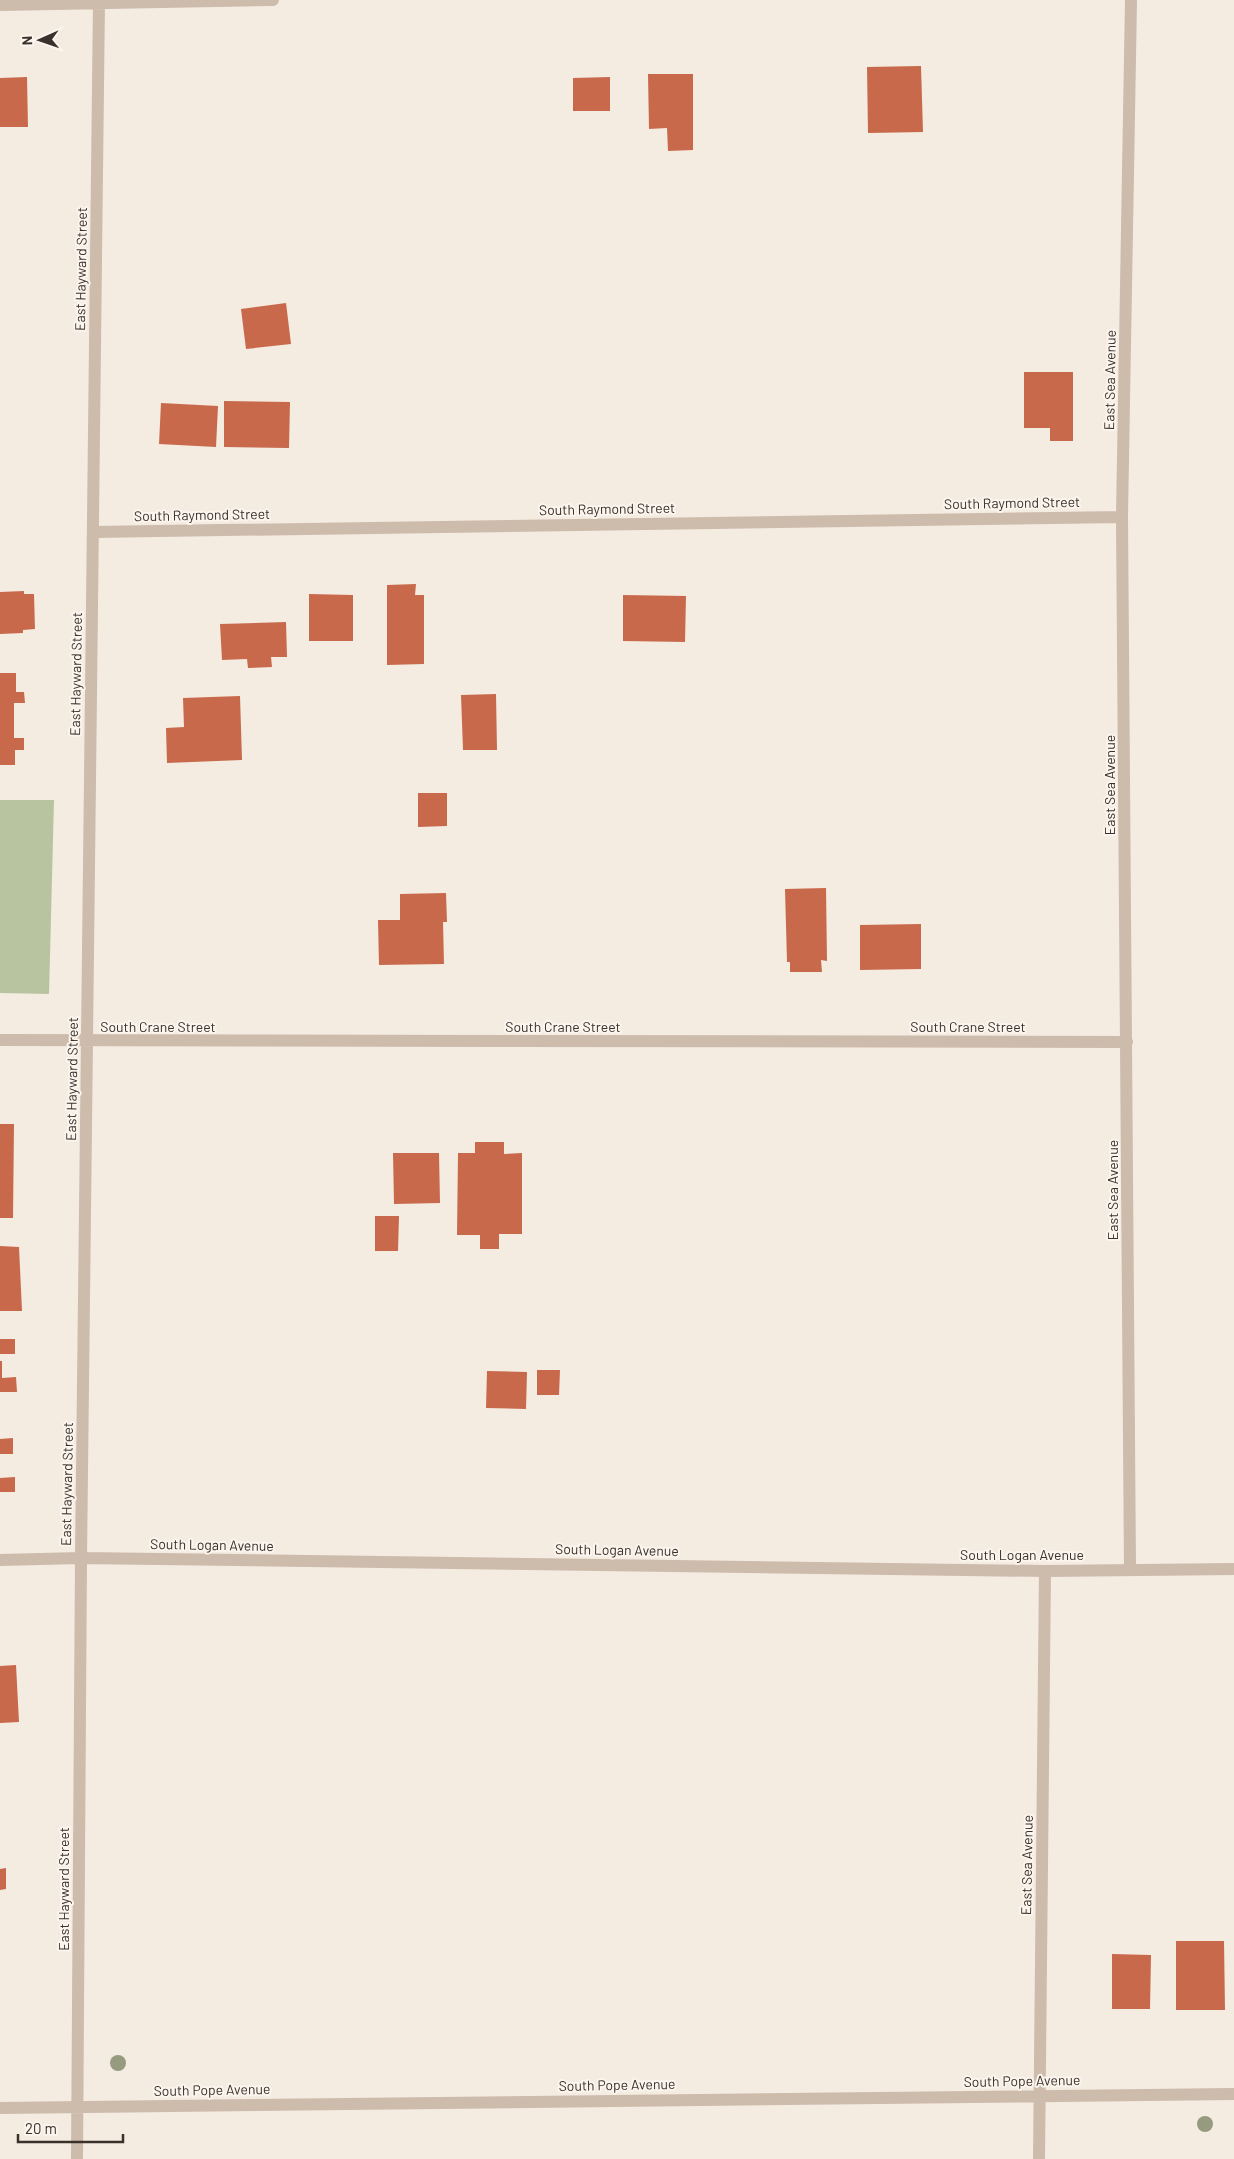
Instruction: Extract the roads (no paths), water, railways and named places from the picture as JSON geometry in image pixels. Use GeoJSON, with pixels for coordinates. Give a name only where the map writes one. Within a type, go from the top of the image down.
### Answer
{"type":"FeatureCollection","features":[{"type":"Feature","properties":{"kind":"street"},"geometry":{"type":"LineString","coordinates":[[0,6],[99,1],[273,0]]}},
{"type":"Feature","properties":{"kind":"street","name":"East Sea Avenue"},"geometry":{"type":"LineString","coordinates":[[1130,1570],[1122,517],[1131,0]]}},
{"type":"Feature","properties":{"kind":"street","name":"East Hayward Street"},"geometry":{"type":"LineString","coordinates":[[77,2159],[81,1558],[99,1]]}},
{"type":"Feature","properties":{"kind":"street","name":"South Raymond Street"},"geometry":{"type":"LineString","coordinates":[[92,532],[1122,517]]}},
{"type":"Feature","properties":{"kind":"street","name":"South Crane Street"},"geometry":{"type":"LineString","coordinates":[[0,1040],[87,1042],[1127,1042]]}},
{"type":"Feature","properties":{"kind":"street","name":"South Logan Avenue"},"geometry":{"type":"LineString","coordinates":[[0,1560],[81,1558],[1045,1571],[1234,1569]]}},
{"type":"Feature","properties":{"kind":"street","name":"East Sea Avenue"},"geometry":{"type":"LineString","coordinates":[[1038,2159],[1045,1571]]}},
{"type":"Feature","properties":{"kind":"street","name":"South Pope Avenue"},"geometry":{"type":"LineString","coordinates":[[0,2108],[1234,2094]]}}]}
